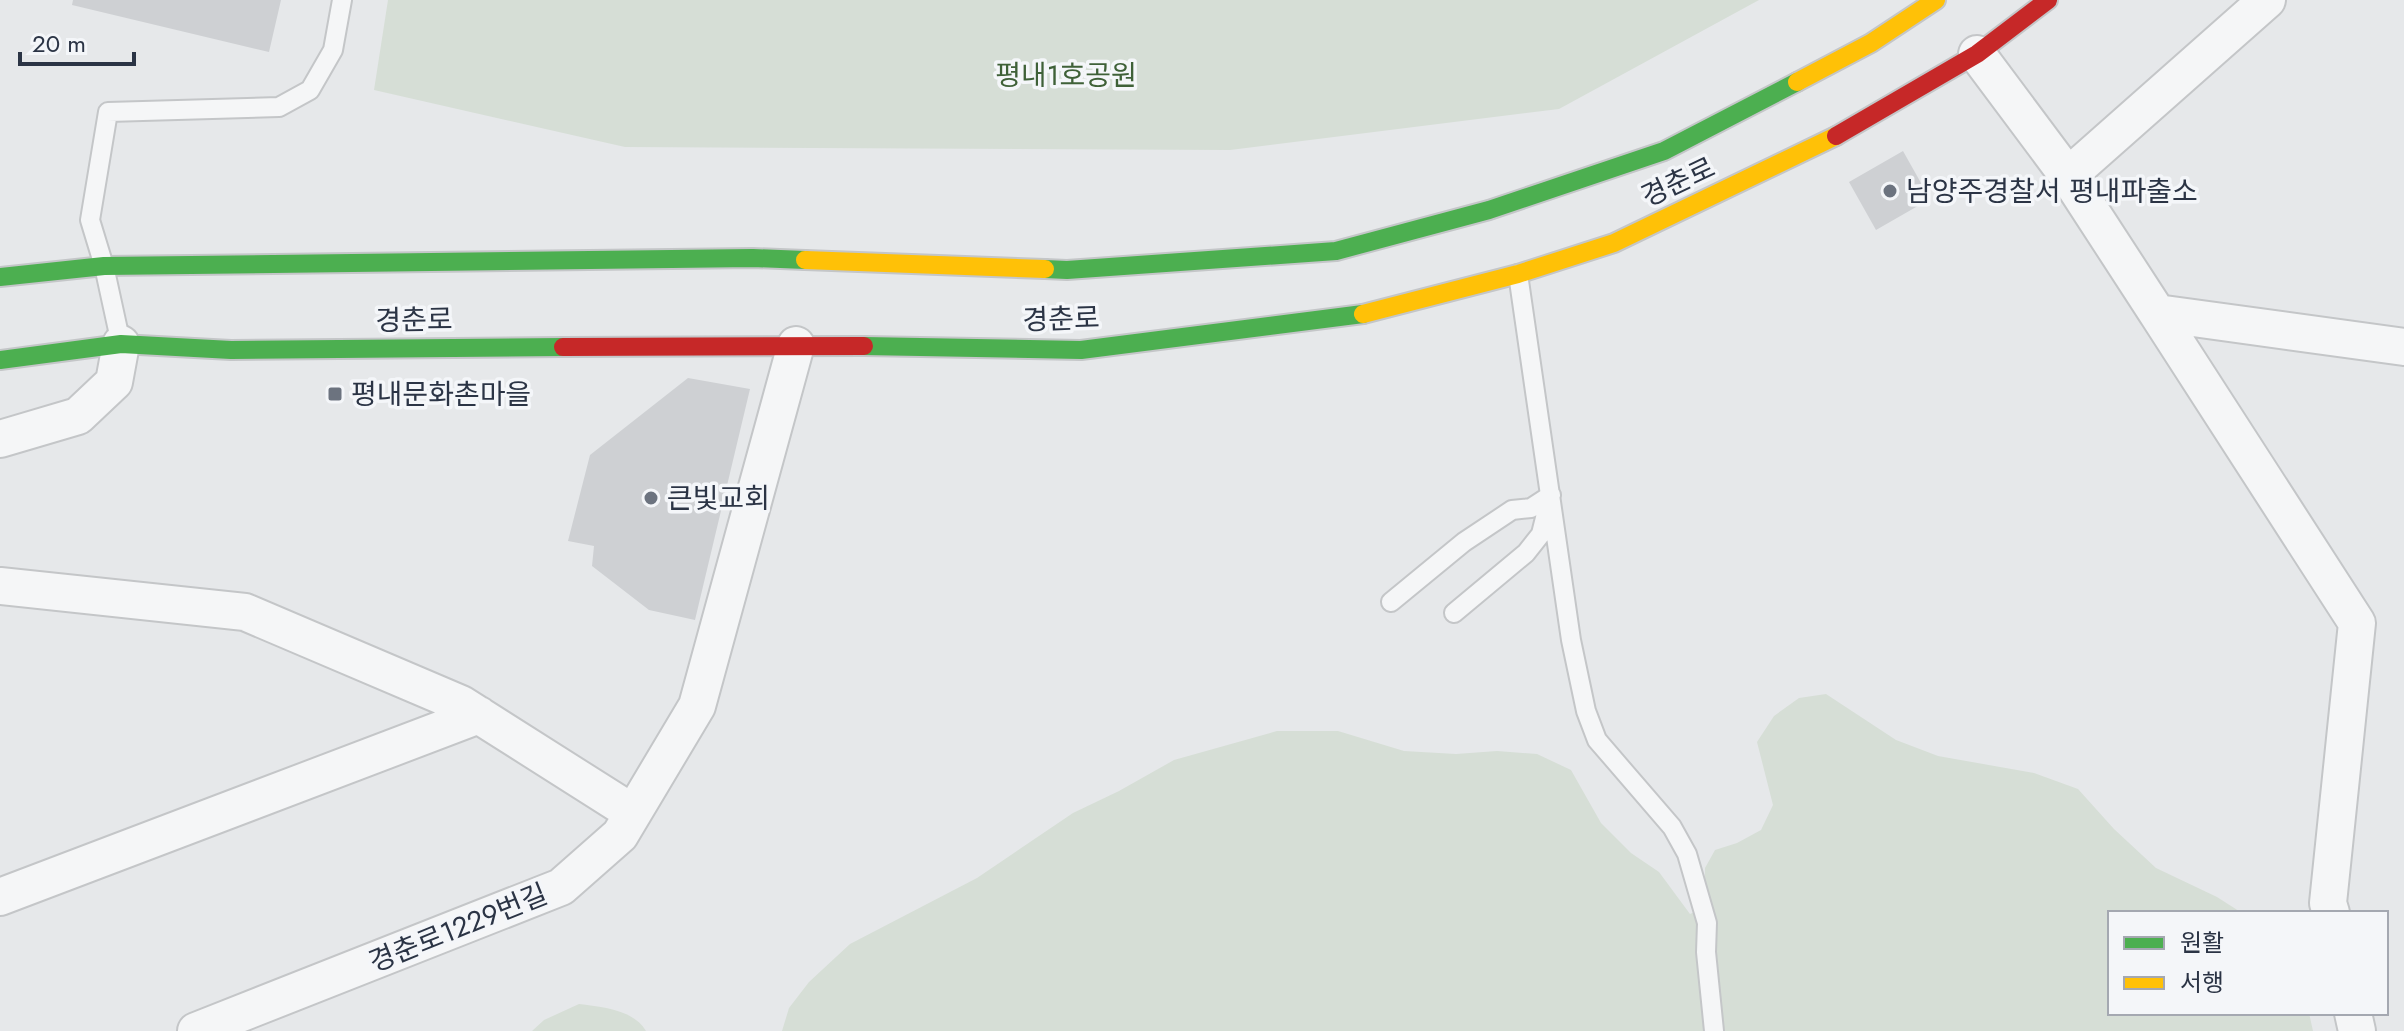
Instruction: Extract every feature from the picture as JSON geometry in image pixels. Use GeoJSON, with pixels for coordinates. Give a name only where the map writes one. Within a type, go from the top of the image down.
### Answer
{"type":"FeatureCollection","features":[{"type":"Feature","properties":{"kind":"street","name":"경춘로"},"geometry":{"type":"LineString","coordinates":[[0,277],[104,266],[753,258],[1067,270],[1336,251],[1489,210],[1664,151],[1871,43],[1936,0]]}},
{"type":"Feature","properties":{"kind":"street","name":"경춘로"},"geometry":{"type":"LineString","coordinates":[[0,360],[121,344],[231,350],[796,345],[1081,350],[1353,316],[1518,274],[1614,243],[1846,131],[1977,54],[2048,0]]}},
{"type":"Feature","properties":{"kind":"street"},"geometry":{"type":"LineString","coordinates":[[2068,176],[2267,0]]}},
{"type":"Feature","properties":{"kind":"street"},"geometry":{"type":"LineString","coordinates":[[1977,54],[2068,176],[2357,623],[2328,903],[2330,911]]}},
{"type":"Feature","properties":{"kind":"street"},"geometry":{"type":"LineString","coordinates":[[2157,313],[2404,347]]}},
{"type":"Feature","properties":{"kind":"street"},"geometry":{"type":"LineString","coordinates":[[0,439],[78,416],[114,382],[121,344]]}},
{"type":"Feature","properties":{"kind":"street","name":"경춘로1229번길"},"geometry":{"type":"LineString","coordinates":[[196,1031],[561,887],[620,835],[697,706],[796,345]]}},
{"type":"Feature","properties":{"kind":"street"},"geometry":{"type":"LineString","coordinates":[[0,586],[245,612],[461,704],[633,813]]}},
{"type":"Feature","properties":{"kind":"street"},"geometry":{"type":"LineString","coordinates":[[0,897],[479,715]]}},
{"type":"Feature","properties":{"kind":"lane"},"geometry":{"type":"LineString","coordinates":[[121,344],[104,266],[90,220],[108,112],[279,107],[310,90],[333,50],[342,0]]}},
{"type":"Feature","properties":{"kind":"lane"},"geometry":{"type":"LineString","coordinates":[[1518,274],[1571,640],[1586,711],[1597,740],[1672,827],[1687,854],[1707,923],[1706,952],[1714,1031]]}},
{"type":"Feature","properties":{"kind":"lane"},"geometry":{"type":"LineString","coordinates":[[1391,602],[1464,542],[1512,510],[1531,508],[1551,495]]}},
{"type":"Feature","properties":{"kind":"lane"},"geometry":{"type":"LineString","coordinates":[[1454,613],[1526,553],[1541,534],[1551,495]]}},
{"type":"Feature","properties":{"kind":"green space","name":"평내1호공원"},"geometry":{"type":"Polygon","coordinates":[[[388,0],[1759,0],[1559,109],[1230,150],[625,147],[374,90],[388,0]]]}},
{"type":"Feature","properties":{"kind":"green space"},"geometry":{"type":"Polygon","coordinates":[[[1826,694],[1896,740],[1938,756],[2034,773],[2078,789],[2114,829],[2156,868],[2239,911],[2108,911],[2108,1015],[2309,1015],[2313,1031],[782,1031],[789,1008],[809,982],[850,944],[977,878],[1073,813],[1174,760],[1277,731],[1338,731],[1404,751],[1537,754],[1571,770],[1601,823],[1631,853],[1659,872],[1690,914],[1704,908],[1705,868],[1715,850],[1761,830],[1773,805],[1757,742],[1774,716],[1799,698],[1826,694]]]}},
{"type":"Feature","properties":{"kind":"green space"},"geometry":{"type":"Polygon","coordinates":[[[579,1004],[625,1014],[646,1031],[532,1031],[544,1020],[579,1004]]]}},
{"type":"Feature","properties":{"kind":"building"},"geometry":{"type":"Polygon","coordinates":[[[73,0],[281,0],[269,52],[72,5],[73,0]]]}},
{"type":"Feature","properties":{"kind":"building","name":"남양주경찰서 평내파출소"},"geometry":{"type":"Polygon","coordinates":[[[1903,151],[1930,199],[1876,230],[1849,182],[1903,151]]]}},
{"type":"Feature","properties":{"kind":"building","name":"큰빛교회"},"geometry":{"type":"Polygon","coordinates":[[[688,378],[750,389],[695,620],[649,610],[592,566],[594,546],[568,541],[590,455],[688,378]]]}},
{"type":"Feature","properties":{"kind":"traffic: fast"},"geometry":{"type":"LineString","coordinates":[[1045,269],[1336,251],[1489,210],[1664,151],[1797,82]]}},
{"type":"Feature","properties":{"kind":"traffic: fast"},"geometry":{"type":"LineString","coordinates":[[0,277],[104,266],[753,258],[805,260]]}},
{"type":"Feature","properties":{"kind":"traffic: fast"},"geometry":{"type":"LineString","coordinates":[[864,346],[1081,350],[1363,314]]}},
{"type":"Feature","properties":{"kind":"traffic: fast"},"geometry":{"type":"LineString","coordinates":[[0,360],[121,344],[231,350],[563,347]]}},
{"type":"Feature","properties":{"kind":"traffic: slow"},"geometry":{"type":"LineString","coordinates":[[1797,82],[1871,43],[1936,0]]}},
{"type":"Feature","properties":{"kind":"traffic: slow"},"geometry":{"type":"LineString","coordinates":[[1363,314],[1518,274],[1614,243],[1836,136]]}},
{"type":"Feature","properties":{"kind":"traffic: slow"},"geometry":{"type":"LineString","coordinates":[[805,260],[1045,269]]}},
{"type":"Feature","properties":{"kind":"traffic: jam"},"geometry":{"type":"LineString","coordinates":[[1836,136],[1977,54],[2048,0]]}},
{"type":"Feature","properties":{"kind":"traffic: jam"},"geometry":{"type":"LineString","coordinates":[[563,347],[864,346]]}},
{"type":"Feature","properties":{"kind":"place","name":"남양주경찰서 평내파출소"},"geometry":{"type":"Point","coordinates":[1890,191]}},
{"type":"Feature","properties":{"kind":"place","name":"평내문화촌마을"},"geometry":{"type":"Point","coordinates":[335,394]}},
{"type":"Feature","properties":{"kind":"place","name":"큰빛교회"},"geometry":{"type":"Point","coordinates":[651,498]}}]}
